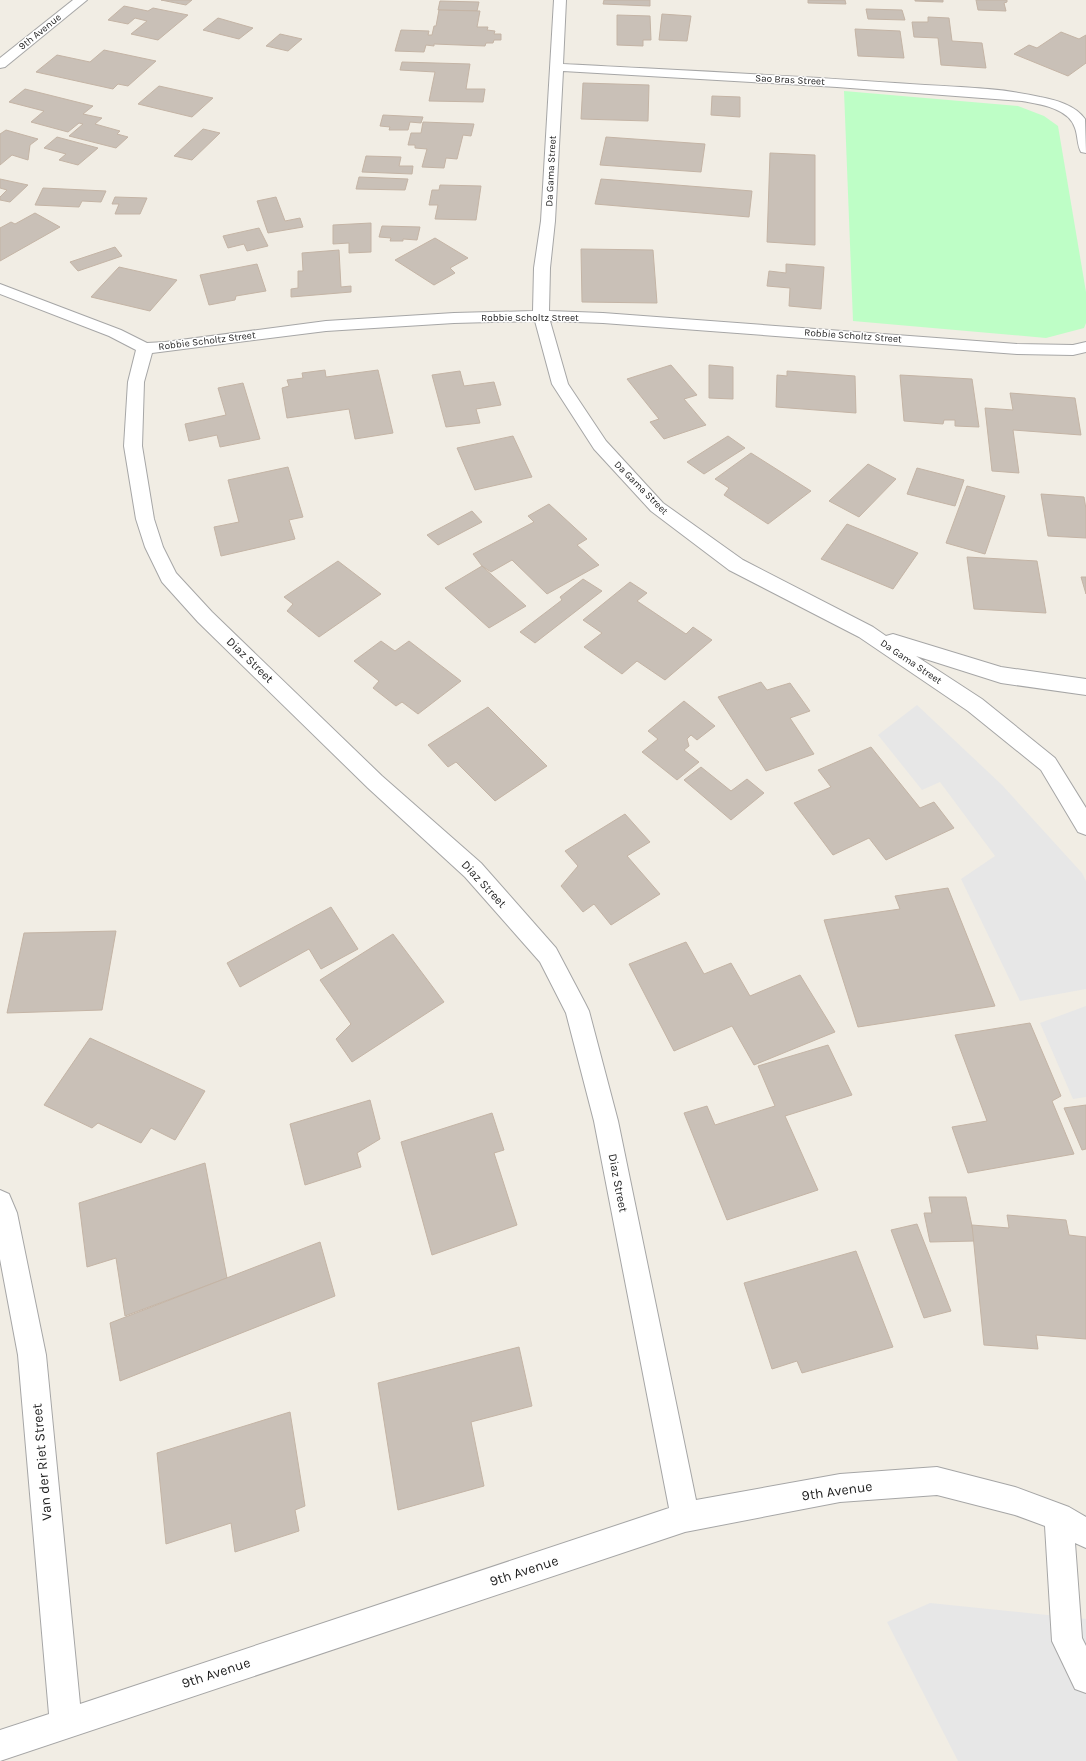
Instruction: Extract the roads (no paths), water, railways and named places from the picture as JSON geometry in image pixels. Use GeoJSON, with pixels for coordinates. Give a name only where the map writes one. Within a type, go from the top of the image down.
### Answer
{"type":"FeatureCollection","features":[{"type":"Feature","properties":{"kind":"street","name":"9th Avenue"},"geometry":{"type":"LineString","coordinates":[[0,64],[81,0]]}},
{"type":"Feature","properties":{"kind":"street","name":"Da Gama Street"},"geometry":{"type":"LineString","coordinates":[[560,0],[548,221],[542,268],[541,316],[560,384],[600,446],[657,508],[736,565],[866,632],[975,705],[1048,764],[1086,826]]}},
{"type":"Feature","properties":{"kind":"street","name":"Sao Bras Street"},"geometry":{"type":"LineString","coordinates":[[556,67],[836,82],[1024,97],[1057,106],[1071,113],[1081,122],[1086,149]]}},
{"type":"Feature","properties":{"kind":"street","name":"Robbie Scholtz Street"},"geometry":{"type":"LineString","coordinates":[[0,289],[115,332],[145,348],[165,347],[326,326],[454,318],[541,316],[603,318],[1009,348],[1079,348]]}},
{"type":"Feature","properties":{"kind":"street","name":"Diaz Street"},"geometry":{"type":"LineString","coordinates":[[145,348],[136,382],[133,446],[145,518],[154,547],[168,577],[205,617],[375,782],[473,870],[548,955],[577,1011],[606,1121],[685,1517]]}},
{"type":"Feature","properties":{"kind":"street"},"geometry":{"type":"LineString","coordinates":[[866,632],[1001,675],[1086,687]]}},
{"type":"Feature","properties":{"kind":"street","name":"Van der Riet Street"},"geometry":{"type":"LineString","coordinates":[[0,1203],[4,1213],[32,1355],[66,1724]]}},
{"type":"Feature","properties":{"kind":"street","name":"9th Avenue"},"geometry":{"type":"LineString","coordinates":[[0,1746],[685,1517],[840,1488],[937,1481],[1015,1500],[1072,1517],[1086,1533]]}},
{"type":"Feature","properties":{"kind":"street"},"geometry":{"type":"LineString","coordinates":[[1072,1517],[1067,1641],[1086,1678]]}}]}
